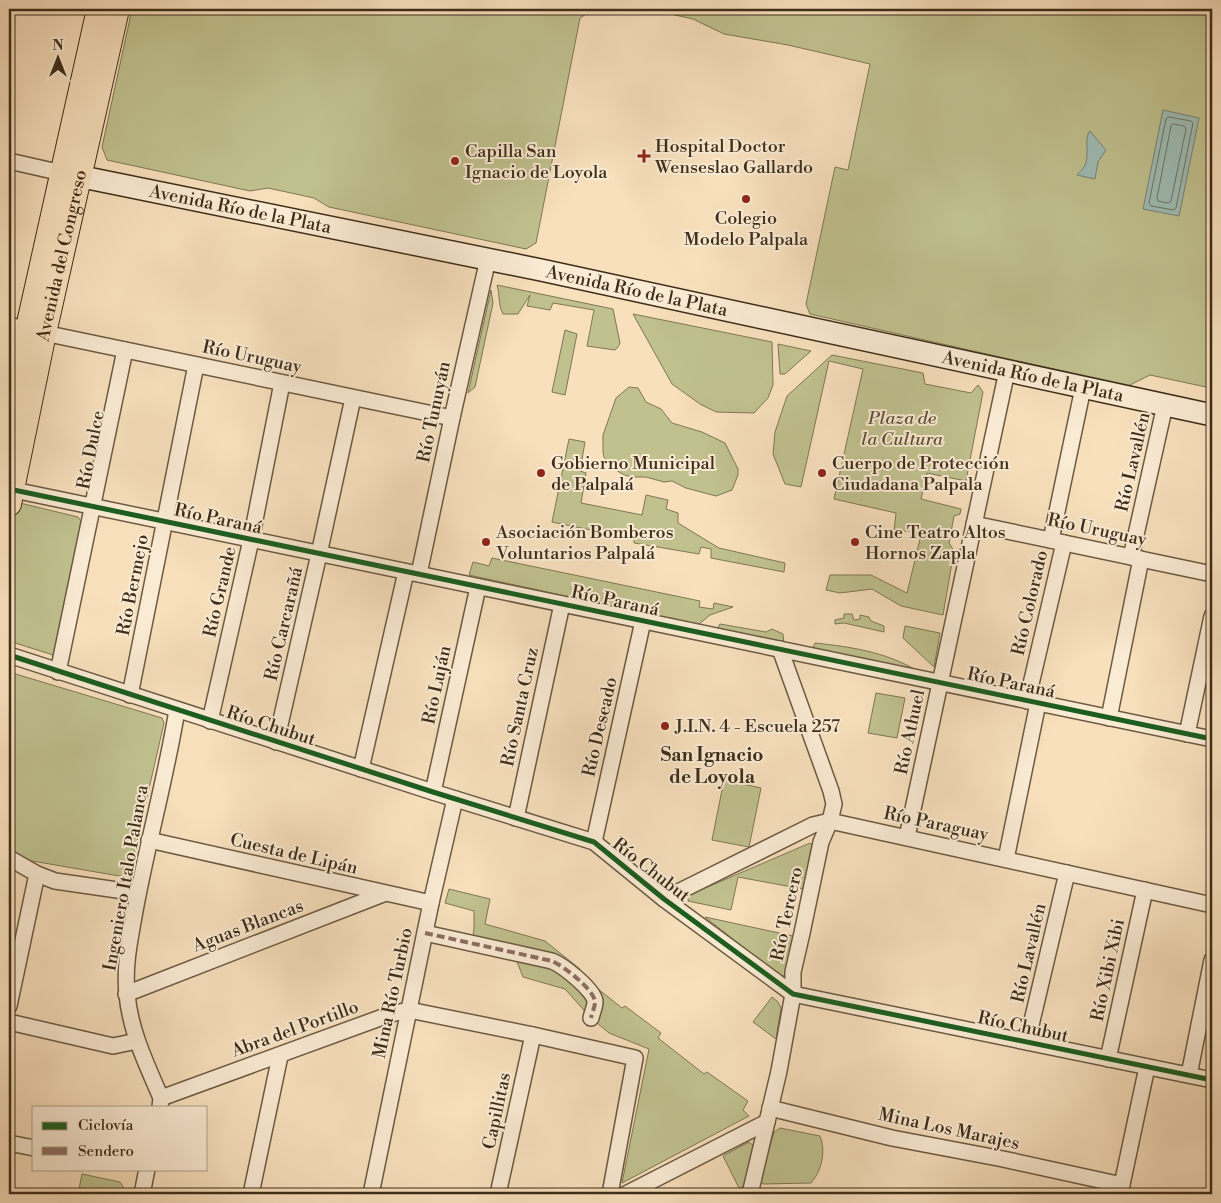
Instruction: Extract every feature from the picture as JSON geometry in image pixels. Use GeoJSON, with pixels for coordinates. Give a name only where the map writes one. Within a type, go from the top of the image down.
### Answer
{"type":"FeatureCollection","features":[{"type":"Feature","properties":{"kind":"main road","name":"Avenida del Congreso"},"geometry":{"type":"LineString","coordinates":[[71,175],[99,9]]}},
{"type":"Feature","properties":{"kind":"main road","name":"Avenida del Congreso"},"geometry":{"type":"LineString","coordinates":[[9,413],[27,329],[117,9]]}},
{"type":"Feature","properties":{"kind":"main road","name":"Avenida Río de la Plata"},"geometry":{"type":"LineString","coordinates":[[71,175],[488,259],[1212,415]]}},
{"type":"Feature","properties":{"kind":"main road","name":"Avenida del Congreso"},"geometry":{"type":"LineString","coordinates":[[10,494],[27,329]]}},
{"type":"Feature","properties":{"kind":"street"},"geometry":{"type":"LineString","coordinates":[[9,161],[71,175]]}},
{"type":"Feature","properties":{"kind":"street","name":"Río Tunuyán"},"geometry":{"type":"LineString","coordinates":[[361,769],[452,418],[488,259]]}},
{"type":"Feature","properties":{"kind":"street","name":"Río Uruguay"},"geometry":{"type":"LineString","coordinates":[[27,329],[452,418]]}},
{"type":"Feature","properties":{"kind":"street","name":"Río Dulce"},"geometry":{"type":"LineString","coordinates":[[58,672],[125,350]]}},
{"type":"Feature","properties":{"kind":"street","name":"Río Bermejo"},"geometry":{"type":"LineString","coordinates":[[130,695],[196,365]]}},
{"type":"Feature","properties":{"kind":"street","name":"Río Athuel"},"geometry":{"type":"LineString","coordinates":[[907,837],[1007,372]]}},
{"type":"Feature","properties":{"kind":"street","name":"Río Grande"},"geometry":{"type":"LineString","coordinates":[[210,721],[251,540],[282,383]]}},
{"type":"Feature","properties":{"kind":"street","name":"Río Colorado"},"geometry":{"type":"LineString","coordinates":[[1006,859],[1083,388]]}},
{"type":"Feature","properties":{"kind":"street","name":"Río Carcarañá"},"geometry":{"type":"LineString","coordinates":[[276,742],[353,398]]}},
{"type":"Feature","properties":{"kind":"street","name":"Río Lavallén"},"geometry":{"type":"LineString","coordinates":[[1109,718],[1136,558],[1165,405]]}},
{"type":"Feature","properties":{"kind":"street","name":"Río Paraná"},"geometry":{"type":"LineString","coordinates":[[10,494],[93,507],[1212,739]]}},
{"type":"Feature","properties":{"kind":"street","name":"Río Uruguay"},"geometry":{"type":"LineString","coordinates":[[974,524],[1212,572]]}},
{"type":"Feature","properties":{"kind":"street","name":"Río Luján"},"geometry":{"type":"LineString","coordinates":[[432,792],[478,586]]}},
{"type":"Feature","properties":{"kind":"street","name":"Río Santa Cruz"},"geometry":{"type":"LineString","coordinates":[[516,818],[562,604]]}},
{"type":"Feature","properties":{"kind":"street"},"geometry":{"type":"LineString","coordinates":[[1187,734],[1212,616]]}},
{"type":"Feature","properties":{"kind":"street","name":"Río Deseado"},"geometry":{"type":"LineString","coordinates":[[594,842],[643,621]]}},
{"type":"Feature","properties":{"kind":"street","name":"Río Tercero"},"geometry":{"type":"LineString","coordinates":[[750,1194],[793,994],[793,972],[796,956],[821,842],[834,804],[780,649]]}},
{"type":"Feature","properties":{"kind":"street","name":"Río Chubut"},"geometry":{"type":"LineString","coordinates":[[9,655],[432,792],[594,842],[664,898],[793,994],[1212,1080]]}},
{"type":"Feature","properties":{"kind":"street","name":"Ingeniero Italo Palanca"},"geometry":{"type":"LineString","coordinates":[[161,1103],[137,1041],[130,1014],[126,994],[126,967],[138,892],[176,710]]}},
{"type":"Feature","properties":{"kind":"street","name":"Mina Río Turbio"},"geometry":{"type":"LineString","coordinates":[[371,1194],[431,903],[455,799]]}},
{"type":"Feature","properties":{"kind":"street"},"geometry":{"type":"LineString","coordinates":[[664,898],[813,826],[830,820]]}},
{"type":"Feature","properties":{"kind":"street","name":"Río Paraguay"},"geometry":{"type":"LineString","coordinates":[[830,820],[1212,905]]}},
{"type":"Feature","properties":{"kind":"street","name":"Cuesta de Lipán"},"geometry":{"type":"LineString","coordinates":[[149,840],[383,894],[431,903]]}},
{"type":"Feature","properties":{"kind":"street"},"geometry":{"type":"LineString","coordinates":[[9,858],[37,874],[55,881],[138,892]]}},
{"type":"Feature","properties":{"kind":"street","name":"Río Lavallén"},"geometry":{"type":"LineString","coordinates":[[1027,1042],[1067,873]]}},
{"type":"Feature","properties":{"kind":"street"},"geometry":{"type":"LineString","coordinates":[[9,1006],[37,874]]}},
{"type":"Feature","properties":{"kind":"street","name":"Río Xibi Xibi"},"geometry":{"type":"LineString","coordinates":[[1108,1059],[1145,890]]}},
{"type":"Feature","properties":{"kind":"street","name":"Aguas Blancas"},"geometry":{"type":"LineString","coordinates":[[126,994],[383,894]]}},
{"type":"Feature","properties":{"kind":"street"},"geometry":{"type":"LineString","coordinates":[[425,933],[552,961],[561,965],[591,993],[595,1000],[591,1018]]}},
{"type":"Feature","properties":{"kind":"street"},"geometry":{"type":"LineString","coordinates":[[1189,1075],[1212,960]]}},
{"type":"Feature","properties":{"kind":"street","name":"Abra del Portillo"},"geometry":{"type":"LineString","coordinates":[[161,1103],[391,1014],[409,1010],[533,1035],[635,1058],[610,1194]]}},
{"type":"Feature","properties":{"kind":"street"},"geometry":{"type":"LineString","coordinates":[[9,1022],[113,1046],[137,1041]]}},
{"type":"Feature","properties":{"kind":"street","name":"Capillitas"},"geometry":{"type":"LineString","coordinates":[[498,1194],[533,1035]]}},
{"type":"Feature","properties":{"kind":"street"},"geometry":{"type":"LineString","coordinates":[[251,1194],[280,1056]]}},
{"type":"Feature","properties":{"kind":"street"},"geometry":{"type":"LineString","coordinates":[[1121,1190],[1147,1067]]}},
{"type":"Feature","properties":{"kind":"street"},"geometry":{"type":"LineString","coordinates":[[626,1194],[768,1115]]}},
{"type":"Feature","properties":{"kind":"street","name":"Mina Los Marajes"},"geometry":{"type":"LineString","coordinates":[[768,1115],[1012,1161],[1121,1190]]}},
{"type":"Feature","properties":{"kind":"street"},"geometry":{"type":"LineString","coordinates":[[9,1143],[32,1148]]}},
{"type":"Feature","properties":{"kind":"street"},"geometry":{"type":"LineString","coordinates":[[142,1194],[144,1170]]}},
{"type":"Feature","properties":{"kind":"green space"},"geometry":{"type":"Polygon","coordinates":[[[132,9],[594,9],[580,18],[536,243],[526,249],[329,207],[314,198],[268,188],[250,191],[107,160],[102,147],[132,9]]]}},
{"type":"Feature","properties":{"kind":"green space"},"geometry":{"type":"Polygon","coordinates":[[[648,9],[1212,9],[1212,393],[1206,387],[1150,375],[1128,386],[810,314],[806,304],[835,167],[848,170],[870,64],[788,45],[724,34],[693,19],[648,9]]]}},
{"type":"Feature","properties":{"kind":"green space"},"geometry":{"type":"Polygon","coordinates":[[[497,285],[613,309],[620,343],[615,350],[587,346],[594,310],[553,303],[550,310],[527,306],[530,295],[518,314],[503,314],[500,307],[497,285]]]}},
{"type":"Feature","properties":{"kind":"green space"},"geometry":{"type":"Polygon","coordinates":[[[491,290],[493,303],[475,387],[468,393],[491,290]]]}},
{"type":"Feature","properties":{"kind":"green space"},"geometry":{"type":"Polygon","coordinates":[[[633,314],[772,342],[773,385],[768,398],[754,413],[716,412],[700,404],[672,384],[633,314]]]}},
{"type":"Feature","properties":{"kind":"green space"},"geometry":{"type":"Polygon","coordinates":[[[565,330],[577,334],[565,395],[552,392],[565,330]]]}},
{"type":"Feature","properties":{"kind":"green space"},"geometry":{"type":"Polygon","coordinates":[[[778,344],[811,351],[785,374],[780,374],[778,344]]]}},
{"type":"Feature","properties":{"kind":"green space","name":"Plaza de la Cultura"},"geometry":{"type":"Polygon","coordinates":[[[832,355],[923,373],[925,384],[971,393],[978,385],[983,392],[966,481],[927,473],[921,499],[961,509],[960,514],[954,516],[949,543],[954,551],[943,615],[901,606],[872,589],[840,593],[826,590],[830,575],[871,575],[907,593],[920,539],[913,531],[894,531],[896,513],[834,499],[863,369],[829,361],[801,487],[785,484],[773,454],[775,432],[787,396],[832,355]]]}},
{"type":"Feature","properties":{"kind":"green space"},"geometry":{"type":"Polygon","coordinates":[[[629,387],[638,388],[646,402],[661,409],[672,423],[702,432],[725,443],[738,469],[738,475],[732,490],[716,496],[686,488],[672,481],[664,482],[646,477],[624,475],[611,467],[604,457],[603,435],[616,398],[629,387]]]}},
{"type":"Feature","properties":{"kind":"green space"},"geometry":{"type":"Polygon","coordinates":[[[569,439],[585,442],[580,471],[586,473],[581,503],[642,515],[646,495],[668,500],[666,509],[678,513],[678,523],[719,548],[785,563],[784,572],[711,558],[711,549],[701,547],[699,554],[634,543],[634,539],[552,522],[569,439]]]}},
{"type":"Feature","properties":{"kind":"green space"},"geometry":{"type":"Polygon","coordinates":[[[20,503],[78,517],[83,524],[58,652],[53,655],[9,641],[9,529],[13,508],[20,503]]]}},
{"type":"Feature","properties":{"kind":"green space"},"geometry":{"type":"Polygon","coordinates":[[[492,558],[700,601],[699,607],[713,609],[714,603],[733,607],[710,615],[698,625],[469,575],[473,562],[489,566],[492,558]]]}},
{"type":"Feature","properties":{"kind":"green space"},"geometry":{"type":"Polygon","coordinates":[[[844,614],[852,614],[854,620],[860,619],[860,615],[869,617],[871,621],[884,626],[884,632],[844,623],[835,624],[835,620],[844,618],[844,614]]]}},
{"type":"Feature","properties":{"kind":"green space"},"geometry":{"type":"Polygon","coordinates":[[[720,624],[766,632],[772,629],[783,634],[784,644],[717,629],[720,624]]]}},
{"type":"Feature","properties":{"kind":"green space"},"geometry":{"type":"Polygon","coordinates":[[[905,626],[940,633],[934,667],[903,638],[905,626]]]}},
{"type":"Feature","properties":{"kind":"green space"},"geometry":{"type":"Polygon","coordinates":[[[815,643],[872,652],[900,662],[925,676],[812,650],[815,643]]]}},
{"type":"Feature","properties":{"kind":"green space"},"geometry":{"type":"Polygon","coordinates":[[[9,672],[162,718],[164,723],[130,872],[125,877],[9,857],[9,672]]]}},
{"type":"Feature","properties":{"kind":"green space"},"geometry":{"type":"Polygon","coordinates":[[[876,693],[905,698],[897,738],[868,733],[876,693]]]}},
{"type":"Feature","properties":{"kind":"green space"},"geometry":{"type":"Polygon","coordinates":[[[724,780],[761,788],[749,847],[712,840],[724,780]]]}},
{"type":"Feature","properties":{"kind":"green space"},"geometry":{"type":"Polygon","coordinates":[[[810,843],[812,845],[803,889],[738,877],[731,910],[688,901],[689,895],[810,843]]]}},
{"type":"Feature","properties":{"kind":"green space"},"geometry":{"type":"Polygon","coordinates":[[[449,889],[490,899],[485,924],[545,941],[580,969],[578,973],[622,1008],[625,1006],[661,1033],[658,1038],[704,1074],[707,1072],[748,1101],[743,1110],[749,1116],[622,1183],[649,1049],[609,1033],[591,1018],[565,989],[523,977],[514,954],[473,936],[474,911],[445,903],[449,889]]]}},
{"type":"Feature","properties":{"kind":"green space"},"geometry":{"type":"Polygon","coordinates":[[[705,917],[793,936],[785,975],[781,977],[705,917]]]}},
{"type":"Feature","properties":{"kind":"green space"},"geometry":{"type":"Polygon","coordinates":[[[772,997],[781,1008],[776,1039],[753,1022],[772,997]]]}},
{"type":"Feature","properties":{"kind":"green space"},"geometry":{"type":"Polygon","coordinates":[[[780,1128],[820,1136],[823,1148],[822,1160],[818,1173],[811,1183],[763,1184],[760,1180],[774,1132],[780,1128]]]}},
{"type":"Feature","properties":{"kind":"green space"},"geometry":{"type":"Polygon","coordinates":[[[749,1142],[755,1147],[743,1187],[739,1188],[723,1156],[749,1142]]]}},
{"type":"Feature","properties":{"kind":"green space"},"geometry":{"type":"Polygon","coordinates":[[[82,1174],[120,1182],[125,1190],[124,1194],[78,1194],[82,1174]]]}},
{"type":"Feature","properties":{"kind":"water"},"geometry":{"type":"Polygon","coordinates":[[[1163,110],[1199,118],[1179,216],[1143,209],[1163,110]]]}},
{"type":"Feature","properties":{"kind":"water"},"geometry":{"type":"Polygon","coordinates":[[[1090,131],[1106,150],[1098,162],[1095,179],[1077,175],[1084,168],[1087,158],[1087,137],[1090,131]]]}},
{"type":"Feature","properties":{"kind":"marked path"},"geometry":{"type":"LineString","coordinates":[[425,933],[552,961],[563,967],[590,991],[595,1002],[591,1018]]}},
{"type":"Feature","properties":{"kind":"cycle path"},"geometry":{"type":"LineString","coordinates":[[9,489],[1212,739]]}},
{"type":"Feature","properties":{"kind":"cycle path"},"geometry":{"type":"LineString","coordinates":[[9,655],[594,842],[664,899],[793,994],[1212,1080]]}},
{"type":"Feature","properties":{"kind":"place","name":"Hospital Doctor Wenseslao Gallardo"},"geometry":{"type":"Point","coordinates":[644,156]}},
{"type":"Feature","properties":{"kind":"place","name":"Capilla San Ignacio de Loyola"},"geometry":{"type":"Point","coordinates":[455,161]}},
{"type":"Feature","properties":{"kind":"place","name":"Colegio Modelo Palpala"},"geometry":{"type":"Point","coordinates":[746,199]}},
{"type":"Feature","properties":{"kind":"place","name":"Gobierno Municipal de Palpalá"},"geometry":{"type":"Point","coordinates":[541,473]}},
{"type":"Feature","properties":{"kind":"place","name":"Cuerpo de Protección Ciudadana Palpala"},"geometry":{"type":"Point","coordinates":[822,473]}},
{"type":"Feature","properties":{"kind":"place","name":"Asociación Bomberos Voluntarios Palpalá"},"geometry":{"type":"Point","coordinates":[486,542]}},
{"type":"Feature","properties":{"kind":"place","name":"Cine Teatro Altos Hornos Zapla"},"geometry":{"type":"Point","coordinates":[855,542]}},
{"type":"Feature","properties":{"kind":"place","name":"J.I.N. 4 - Escuela 257"},"geometry":{"type":"Point","coordinates":[665,726]}},
{"type":"Feature","properties":{"kind":"district","name":"San Ignacio de Loyola"},"geometry":{"type":"Point","coordinates":[712,766]}}]}
